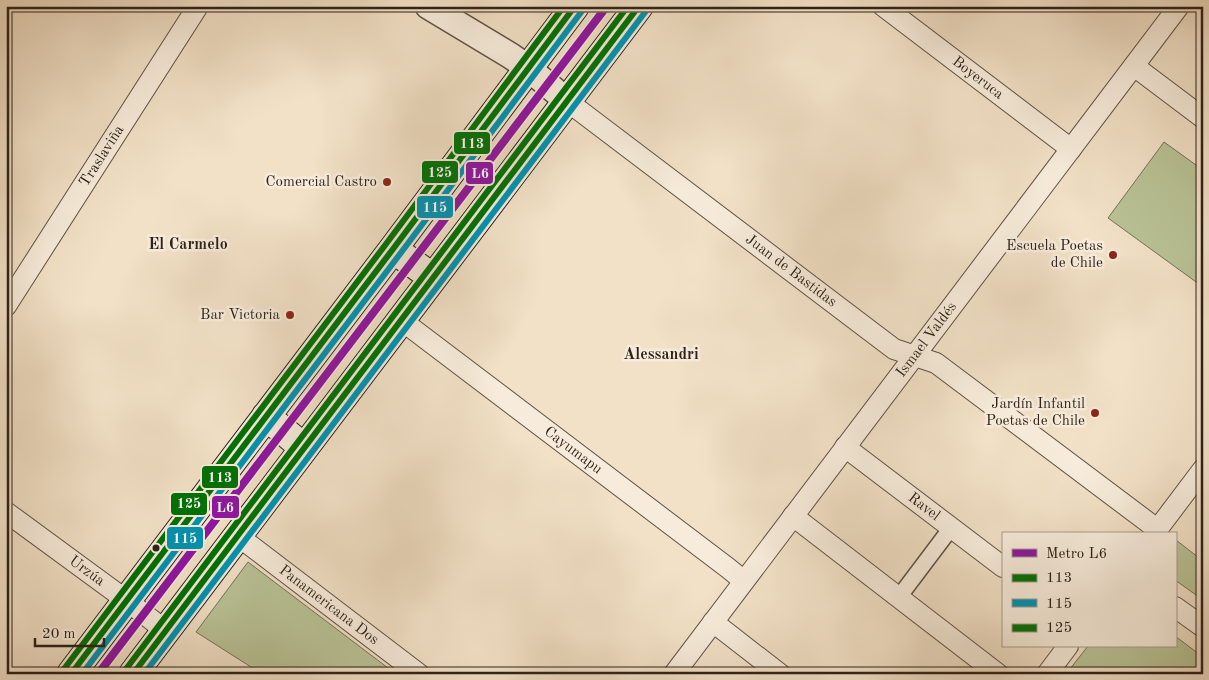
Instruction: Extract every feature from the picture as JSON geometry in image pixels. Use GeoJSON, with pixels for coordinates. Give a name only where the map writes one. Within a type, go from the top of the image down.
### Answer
{"type":"FeatureCollection","features":[{"type":"Feature","properties":{"kind":"main road"},"geometry":{"type":"LineString","coordinates":[[71,674],[575,6]]}},
{"type":"Feature","properties":{"kind":"main road"},"geometry":{"type":"LineString","coordinates":[[133,674],[639,6]]}},
{"type":"Feature","properties":{"kind":"main road"},"geometry":{"type":"LineString","coordinates":[[393,249],[432,277]]}},
{"type":"Feature","properties":{"kind":"main road"},"geometry":{"type":"LineString","coordinates":[[266,416],[304,448]]}},
{"type":"Feature","properties":{"kind":"street","name":"Traslaviña"},"geometry":{"type":"LineString","coordinates":[[6,306],[198,6]]}},
{"type":"Feature","properties":{"kind":"street","name":"Juan de Bastidas"},"geometry":{"type":"LineString","coordinates":[[428,6],[528,68],[567,101],[894,349],[936,363],[1156,531]]}},
{"type":"Feature","properties":{"kind":"street","name":"Boyeruca"},"geometry":{"type":"LineString","coordinates":[[883,6],[1071,149]]}},
{"type":"Feature","properties":{"kind":"street","name":"Ismael Valdés"},"geometry":{"type":"LineString","coordinates":[[674,674],[1179,6]]}},
{"type":"Feature","properties":{"kind":"street"},"geometry":{"type":"LineString","coordinates":[[1134,66],[1203,118]]}},
{"type":"Feature","properties":{"kind":"street","name":"Cayumapu"},"geometry":{"type":"LineString","coordinates":[[401,320],[744,581]]}},
{"type":"Feature","properties":{"kind":"street","name":"Ravel"},"geometry":{"type":"LineString","coordinates":[[845,448],[1002,566]]}},
{"type":"Feature","properties":{"kind":"street"},"geometry":{"type":"LineString","coordinates":[[1156,531],[1203,469]]}},
{"type":"Feature","properties":{"kind":"street","name":"Urzúa"},"geometry":{"type":"LineString","coordinates":[[6,512],[166,631]]}},
{"type":"Feature","properties":{"kind":"street"},"geometry":{"type":"LineString","coordinates":[[793,516],[998,674]]}},
{"type":"Feature","properties":{"kind":"street"},"geometry":{"type":"LineString","coordinates":[[898,597],[951,528]]}},
{"type":"Feature","properties":{"kind":"street","name":"Panamericana Dos"},"geometry":{"type":"LineString","coordinates":[[238,536],[419,674]]}},
{"type":"Feature","properties":{"kind":"street"},"geometry":{"type":"LineString","coordinates":[[1176,608],[1203,627]]}},
{"type":"Feature","properties":{"kind":"street"},"geometry":{"type":"LineString","coordinates":[[713,622],[780,674]]}},
{"type":"Feature","properties":{"kind":"street"},"geometry":{"type":"LineString","coordinates":[[1047,674],[1066,648]]}},
{"type":"Feature","properties":{"kind":"green space"},"geometry":{"type":"Polygon","coordinates":[[[1164,142],[1203,170],[1203,287],[1108,218],[1164,142]]]}},
{"type":"Feature","properties":{"kind":"green space"},"geometry":{"type":"Polygon","coordinates":[[[1176,540],[1203,561],[1203,600],[1176,581],[1176,540]]]}},
{"type":"Feature","properties":{"kind":"green space"},"geometry":{"type":"Polygon","coordinates":[[[248,562],[396,674],[262,674],[196,632],[248,562]]]}},
{"type":"Feature","properties":{"kind":"green space"},"geometry":{"type":"Polygon","coordinates":[[[1176,637],[1203,657],[1203,674],[1066,674],[1086,648],[1176,648],[1176,637]]]}},
{"type":"Feature","properties":{"kind":"metro line","name":"L6"},"geometry":{"type":"LineString","coordinates":[[98,674],[607,6]]}},
{"type":"Feature","properties":{"kind":"transit line","name":"125"},"geometry":{"type":"LineString","coordinates":[[64,669],[564,6]]}},
{"type":"Feature","properties":{"kind":"transit line","name":"113"},"geometry":{"type":"LineString","coordinates":[[71,674],[575,6]]}},
{"type":"Feature","properties":{"kind":"transit line","name":"125"},"geometry":{"type":"LineString","coordinates":[[126,669],[628,6]]}},
{"type":"Feature","properties":{"kind":"transit line","name":"113"},"geometry":{"type":"LineString","coordinates":[[133,674],[639,6]]}},
{"type":"Feature","properties":{"kind":"transit line","name":"115"},"geometry":{"type":"LineString","coordinates":[[82,674],[582,11]]}},
{"type":"Feature","properties":{"kind":"transit line","name":"115"},"geometry":{"type":"LineString","coordinates":[[144,674],[646,11]]}},
{"type":"Feature","properties":{"kind":"place","name":"Comercial Castro"},"geometry":{"type":"Point","coordinates":[387,182]}},
{"type":"Feature","properties":{"kind":"place","name":"Escuela Poetas de Chile"},"geometry":{"type":"Point","coordinates":[1113,255]}},
{"type":"Feature","properties":{"kind":"place","name":"Bar Victoria"},"geometry":{"type":"Point","coordinates":[290,315]}},
{"type":"Feature","properties":{"kind":"place","name":"Jardín Infantil Poetas de Chile"},"geometry":{"type":"Point","coordinates":[1095,413]}},
{"type":"Feature","properties":{"kind":"district","name":"El Carmelo"},"geometry":{"type":"Point","coordinates":[188,245]}},
{"type":"Feature","properties":{"kind":"district","name":"Alessandri"},"geometry":{"type":"Point","coordinates":[661,355]}}]}
